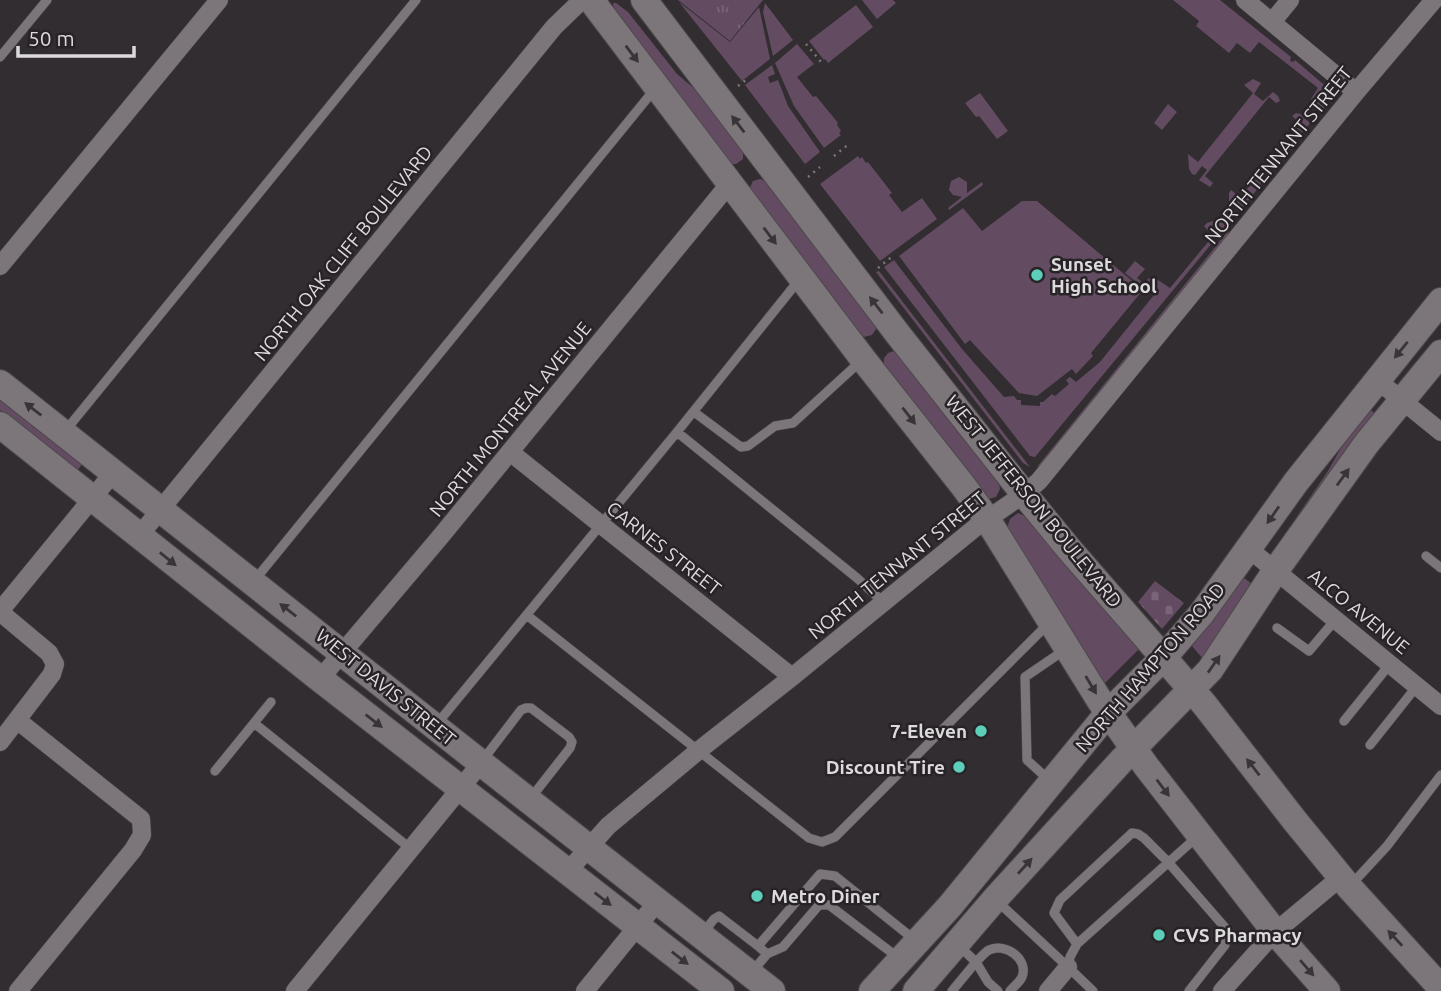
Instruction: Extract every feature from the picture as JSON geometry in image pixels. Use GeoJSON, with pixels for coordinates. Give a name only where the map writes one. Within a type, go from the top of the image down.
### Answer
{"type":"FeatureCollection","features":[{"type":"Feature","properties":{"kind":"main road"},"geometry":{"type":"LineString","coordinates":[[591,0],[863,359],[964,487],[987,519],[1108,713],[1134,749],[1275,932],[1327,991]]}},
{"type":"Feature","properties":{"kind":"main road","name":"WEST JEFFERSON BOULEVARD"},"geometry":{"type":"LineString","coordinates":[[644,0],[766,163],[1024,494],[1204,704],[1345,882],[1441,988]]}},
{"type":"Feature","properties":{"kind":"main road"},"geometry":{"type":"LineString","coordinates":[[730,183],[766,163]]}},
{"type":"Feature","properties":{"kind":"main road","name":"NORTH HAMPTON ROAD"},"geometry":{"type":"LineString","coordinates":[[872,991],[950,906],[1108,713],[1164,657],[1202,613],[1296,482],[1441,301]]}},
{"type":"Feature","properties":{"kind":"main road"},"geometry":{"type":"LineString","coordinates":[[863,359],[897,333]]}},
{"type":"Feature","properties":{"kind":"main road","name":"NORTH HAMPTON ROAD"},"geometry":{"type":"LineString","coordinates":[[916,991],[995,899],[1123,759],[1210,670],[1276,570],[1367,443],[1441,353]]}},
{"type":"Feature","properties":{"kind":"main road","name":"WEST DAVIS STREET"},"geometry":{"type":"LineString","coordinates":[[0,383],[701,935],[759,964],[772,991]]}},
{"type":"Feature","properties":{"kind":"main road","name":"WEST DAVIS STREET"},"geometry":{"type":"LineString","coordinates":[[0,425],[320,679],[721,991]]}},
{"type":"Feature","properties":{"kind":"street"},"geometry":{"type":"LineString","coordinates":[[0,266],[219,0]]}},
{"type":"Feature","properties":{"kind":"street","name":"NORTH OAK CLIFF BOULEVARD"},"geometry":{"type":"LineString","coordinates":[[139,536],[554,27],[582,0]]}},
{"type":"Feature","properties":{"kind":"street"},"geometry":{"type":"LineString","coordinates":[[1245,0],[1356,92]]}},
{"type":"Feature","properties":{"kind":"street"},"geometry":{"type":"LineString","coordinates":[[1272,22],[1290,0]]}},
{"type":"Feature","properties":{"kind":"street","name":"NORTH TENNANT STREET"},"geometry":{"type":"LineString","coordinates":[[568,871],[608,826],[698,751],[987,519],[1039,481],[1434,0]]}},
{"type":"Feature","properties":{"kind":"street","name":"NORTH MONTREAL AVENUE"},"geometry":{"type":"LineString","coordinates":[[320,679],[441,536],[730,183]]}},
{"type":"Feature","properties":{"kind":"street"},"geometry":{"type":"LineString","coordinates":[[1377,380],[1441,432]]}},
{"type":"Feature","properties":{"kind":"street","name":"CARNES STREET"},"geometry":{"type":"LineString","coordinates":[[510,452],[792,677]]}},
{"type":"Feature","properties":{"kind":"street"},"geometry":{"type":"LineString","coordinates":[[0,741],[52,674],[55,664],[49,653],[0,612],[113,472]]}},
{"type":"Feature","properties":{"kind":"street","name":"ALCO AVENUE"},"geometry":{"type":"LineString","coordinates":[[1249,549],[1441,706]]}},
{"type":"Feature","properties":{"kind":"street"},"geometry":{"type":"LineString","coordinates":[[17,720],[141,819],[142,835],[133,850],[18,991]]}},
{"type":"Feature","properties":{"kind":"street"},"geometry":{"type":"LineString","coordinates":[[295,991],[481,763]]}},
{"type":"Feature","properties":{"kind":"street"},"geometry":{"type":"LineString","coordinates":[[1223,991],[1275,932],[1345,882]]}},
{"type":"Feature","properties":{"kind":"street"},"geometry":{"type":"LineString","coordinates":[[585,991],[658,901]]}},
{"type":"Feature","properties":{"kind":"street"},"geometry":{"type":"LineString","coordinates":[[1048,991],[1068,967]]}},
{"type":"Feature","properties":{"kind":"lane"},"geometry":{"type":"LineString","coordinates":[[0,57],[47,0]]}},
{"type":"Feature","properties":{"kind":"lane"},"geometry":{"type":"LineString","coordinates":[[64,433],[416,0]]}},
{"type":"Feature","properties":{"kind":"lane"},"geometry":{"type":"LineString","coordinates":[[253,582],[657,87]]}},
{"type":"Feature","properties":{"kind":"lane"},"geometry":{"type":"LineString","coordinates":[[435,726],[694,412],[801,276]]}},
{"type":"Feature","properties":{"kind":"lane"},"geometry":{"type":"LineString","coordinates":[[694,412],[741,447],[748,446],[775,426],[793,423],[863,359]]}},
{"type":"Feature","properties":{"kind":"lane"},"geometry":{"type":"LineString","coordinates":[[677,432],[883,602]]}},
{"type":"Feature","properties":{"kind":"lane"},"geometry":{"type":"LineString","coordinates":[[1426,556],[1441,568]]}},
{"type":"Feature","properties":{"kind":"lane"},"geometry":{"type":"LineString","coordinates":[[527,616],[809,838],[822,842],[835,837],[1051,621]]}},
{"type":"Feature","properties":{"kind":"lane"},"geometry":{"type":"LineString","coordinates":[[1277,628],[1309,651],[1336,619]]}},
{"type":"Feature","properties":{"kind":"lane"},"geometry":{"type":"LineString","coordinates":[[1052,782],[1027,760],[1024,677],[1068,648]]}},
{"type":"Feature","properties":{"kind":"lane"},"geometry":{"type":"LineString","coordinates":[[1344,720],[1391,664]]}},
{"type":"Feature","properties":{"kind":"lane"},"geometry":{"type":"LineString","coordinates":[[1370,745],[1417,685]]}},
{"type":"Feature","properties":{"kind":"lane"},"geometry":{"type":"LineString","coordinates":[[215,771],[271,702]]}},
{"type":"Feature","properties":{"kind":"lane"},"geometry":{"type":"LineString","coordinates":[[481,763],[521,710],[526,708],[531,708],[569,737],[572,742],[570,748],[529,800]]}},
{"type":"Feature","properties":{"kind":"lane"},"geometry":{"type":"LineString","coordinates":[[254,723],[411,849]]}},
{"type":"Feature","properties":{"kind":"lane"},"geometry":{"type":"LineString","coordinates":[[1345,882],[1387,846],[1441,775]]}},
{"type":"Feature","properties":{"kind":"lane"},"geometry":{"type":"LineString","coordinates":[[1077,944],[1054,913],[1060,900],[1132,833],[1138,834],[1168,862],[1227,931],[1225,945],[1194,990]]}},
{"type":"Feature","properties":{"kind":"lane"},"geometry":{"type":"LineString","coordinates":[[1068,967],[1077,944],[1199,835]]}},
{"type":"Feature","properties":{"kind":"lane"},"geometry":{"type":"LineString","coordinates":[[759,964],[758,946],[820,874],[835,876],[909,951]]}},
{"type":"Feature","properties":{"kind":"lane"},"geometry":{"type":"LineString","coordinates":[[995,899],[1093,991]]}},
{"type":"Feature","properties":{"kind":"lane"},"geometry":{"type":"LineString","coordinates":[[759,964],[783,947],[819,905],[829,905],[909,951]]}},
{"type":"Feature","properties":{"kind":"lane"},"geometry":{"type":"LineString","coordinates":[[701,935],[719,916],[758,946]]}},
{"type":"Feature","properties":{"kind":"lane"},"geometry":{"type":"LineString","coordinates":[[957,944],[976,962],[988,982],[998,991]]}},
{"type":"Feature","properties":{"kind":"lane"},"geometry":{"type":"LineString","coordinates":[[952,991],[988,950],[1000,947],[1014,953],[1022,964],[1022,977],[1010,991]]}},
{"type":"Feature","properties":{"kind":"path"},"geometry":{"type":"LineString","coordinates":[[806,44],[821,62]]}},
{"type":"Feature","properties":{"kind":"path"},"geometry":{"type":"LineString","coordinates":[[738,86],[747,79]]}},
{"type":"Feature","properties":{"kind":"path"},"geometry":{"type":"LineString","coordinates":[[834,156],[850,143]]}},
{"type":"Feature","properties":{"kind":"path"},"geometry":{"type":"LineString","coordinates":[[808,177],[820,166]]}},
{"type":"Feature","properties":{"kind":"path"},"geometry":{"type":"LineString","coordinates":[[878,268],[894,255]]}},
{"type":"Feature","properties":{"kind":"green space"},"geometry":{"type":"Polygon","coordinates":[[[678,0],[763,0],[730,41],[678,0]]]}},
{"type":"Feature","properties":{"kind":"green space"},"geometry":{"type":"Polygon","coordinates":[[[862,0],[893,0],[896,3],[877,19],[862,0]]]}},
{"type":"Feature","properties":{"kind":"green space"},"geometry":{"type":"Polygon","coordinates":[[[1173,0],[1220,0],[1291,57],[1290,61],[1295,60],[1329,89],[1329,101],[1322,110],[1311,99],[1318,88],[1259,42],[1250,53],[1237,43],[1229,53],[1196,26],[1199,21],[1173,0]]]}},
{"type":"Feature","properties":{"kind":"green space"},"geometry":{"type":"Polygon","coordinates":[[[679,2],[730,42],[759,7],[770,59],[742,81],[679,2]]]}},
{"type":"Feature","properties":{"kind":"green space"},"geometry":{"type":"Polygon","coordinates":[[[613,3],[628,12],[677,74],[696,90],[743,151],[743,159],[736,164],[728,164],[614,16],[613,3]]]}},
{"type":"Feature","properties":{"kind":"green space"},"geometry":{"type":"Polygon","coordinates":[[[765,3],[793,40],[773,56],[763,12],[765,3]]]}},
{"type":"Feature","properties":{"kind":"green space"},"geometry":{"type":"Polygon","coordinates":[[[856,5],[873,27],[828,63],[809,41],[856,5]]]}},
{"type":"Feature","properties":{"kind":"green space"},"geometry":{"type":"Polygon","coordinates":[[[797,44],[814,64],[797,77],[838,123],[841,131],[841,135],[824,148],[794,106],[775,63],[797,44]]]}},
{"type":"Feature","properties":{"kind":"green space"},"geometry":{"type":"Polygon","coordinates":[[[772,65],[775,74],[768,77],[770,83],[778,80],[788,106],[820,152],[805,164],[745,85],[772,65]]]}},
{"type":"Feature","properties":{"kind":"green space"},"geometry":{"type":"Polygon","coordinates":[[[1253,79],[1261,83],[1254,94],[1263,101],[1273,92],[1280,101],[1276,103],[1269,97],[1205,176],[1213,183],[1210,187],[1199,180],[1207,170],[1202,166],[1195,175],[1192,174],[1188,154],[1198,162],[1253,93],[1244,85],[1253,79]]]}},
{"type":"Feature","properties":{"kind":"green space"},"geometry":{"type":"Polygon","coordinates":[[[980,93],[1008,131],[997,139],[965,103],[980,93]]]}},
{"type":"Feature","properties":{"kind":"green space"},"geometry":{"type":"Polygon","coordinates":[[[1168,104],[1177,112],[1162,130],[1154,123],[1168,104]]]}},
{"type":"Feature","properties":{"kind":"green space"},"geometry":{"type":"Polygon","coordinates":[[[1296,113],[1310,123],[1239,212],[1229,203],[1229,193],[1231,190],[1240,197],[1301,124],[1292,116],[1296,113]]]}},
{"type":"Feature","properties":{"kind":"green space"},"geometry":{"type":"Polygon","coordinates":[[[858,156],[868,162],[892,193],[889,195],[902,212],[922,198],[937,219],[880,261],[820,184],[858,156]]]}},
{"type":"Feature","properties":{"kind":"green space"},"geometry":{"type":"Polygon","coordinates":[[[959,177],[967,182],[967,193],[982,182],[983,185],[949,210],[948,208],[962,197],[953,195],[949,190],[951,181],[959,177]]]}},
{"type":"Feature","properties":{"kind":"green space"},"geometry":{"type":"Polygon","coordinates":[[[760,179],[768,182],[876,321],[876,329],[872,335],[864,337],[857,332],[748,192],[753,181],[760,179]]]}},
{"type":"Feature","properties":{"kind":"green space"},"geometry":{"type":"Polygon","coordinates":[[[1022,201],[1037,201],[1143,290],[1076,374],[1072,369],[1037,396],[1019,393],[970,340],[965,344],[899,256],[963,208],[982,231],[1022,201]]]}},
{"type":"Feature","properties":{"kind":"green space"},"geometry":{"type":"Polygon","coordinates":[[[1213,221],[1227,225],[1035,457],[1030,456],[884,267],[894,260],[962,349],[1004,397],[1014,396],[1021,400],[1021,405],[1040,406],[1040,402],[1052,394],[1055,396],[1069,384],[1066,380],[1070,377],[1076,382],[1100,362],[1158,290],[1147,280],[1149,278],[1155,278],[1170,288],[1213,236],[1204,226],[1213,221]]]}},
{"type":"Feature","properties":{"kind":"green space"},"geometry":{"type":"Polygon","coordinates":[[[1229,230],[1227,239],[1042,465],[1037,467],[1229,230]]]}},
{"type":"Feature","properties":{"kind":"green space"},"geometry":{"type":"Polygon","coordinates":[[[1135,261],[1145,269],[1137,278],[1150,288],[1147,291],[1125,273],[1135,261]]]}},
{"type":"Feature","properties":{"kind":"green space"},"geometry":{"type":"Polygon","coordinates":[[[879,271],[1030,467],[1023,463],[876,272],[879,271]]]}},
{"type":"Feature","properties":{"kind":"green space"},"geometry":{"type":"Polygon","coordinates":[[[894,351],[901,355],[999,483],[1000,489],[996,497],[989,499],[982,495],[884,368],[884,358],[894,351]]]}},
{"type":"Feature","properties":{"kind":"green space"},"geometry":{"type":"Polygon","coordinates":[[[0,398],[83,463],[77,471],[0,410],[0,398]]]}},
{"type":"Feature","properties":{"kind":"green space"},"geometry":{"type":"Polygon","coordinates":[[[1369,409],[1376,414],[1284,538],[1343,444],[1369,409]]]}},
{"type":"Feature","properties":{"kind":"green space"},"geometry":{"type":"Polygon","coordinates":[[[1018,513],[1027,517],[1141,647],[1103,685],[1007,528],[1010,519],[1018,513]]]}},
{"type":"Feature","properties":{"kind":"green space"},"geometry":{"type":"Polygon","coordinates":[[[1244,578],[1252,584],[1203,659],[1192,646],[1244,578]]]}},
{"type":"Feature","properties":{"kind":"green space"},"geometry":{"type":"Polygon","coordinates":[[[1155,581],[1184,603],[1162,629],[1138,602],[1155,581]]]}},
{"type":"Feature","properties":{"kind":"place","name":"Sunset High School"},"geometry":{"type":"Point","coordinates":[1037,275]}},
{"type":"Feature","properties":{"kind":"place","name":"7-Eleven"},"geometry":{"type":"Point","coordinates":[981,731]}},
{"type":"Feature","properties":{"kind":"place","name":"Discount Tire"},"geometry":{"type":"Point","coordinates":[959,767]}},
{"type":"Feature","properties":{"kind":"place","name":"Metro Diner"},"geometry":{"type":"Point","coordinates":[757,896]}},
{"type":"Feature","properties":{"kind":"place","name":"CVS Pharmacy"},"geometry":{"type":"Point","coordinates":[1159,935]}}]}
